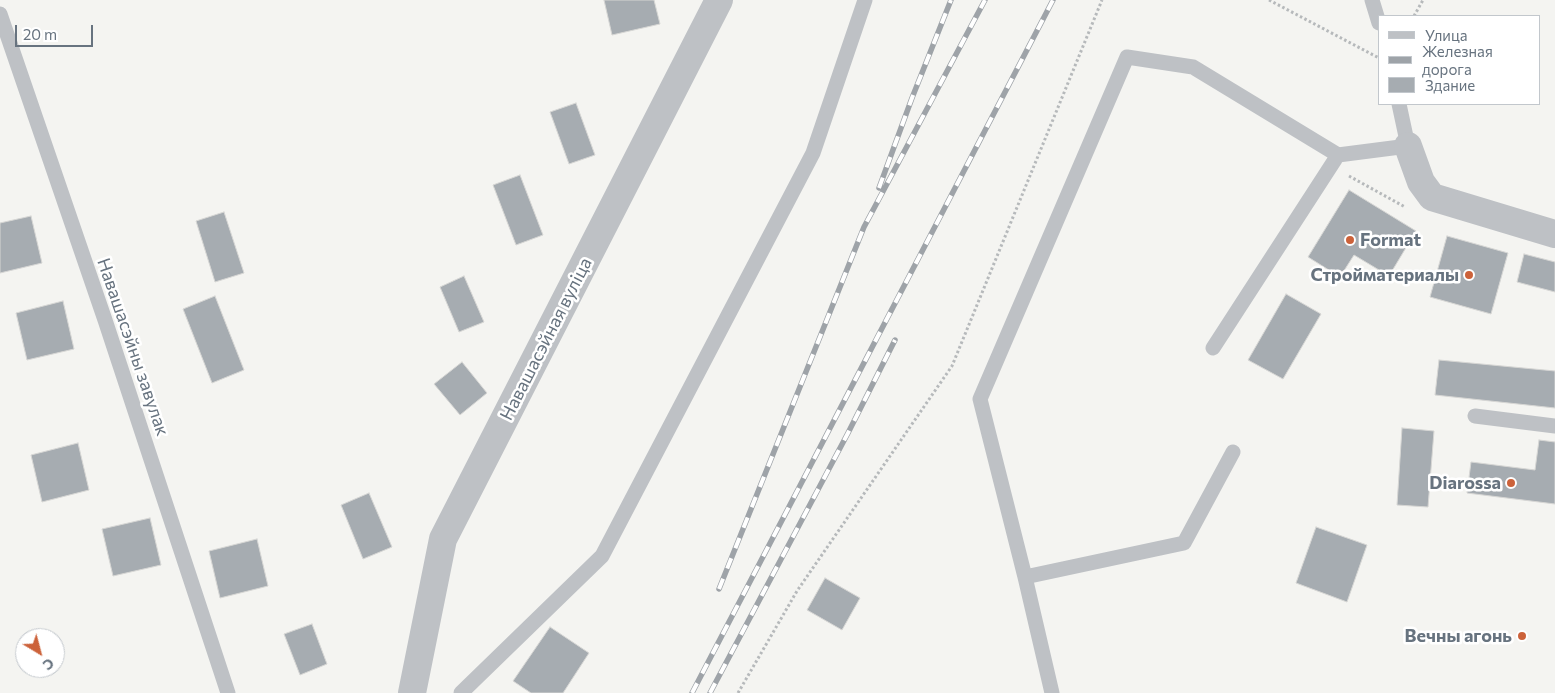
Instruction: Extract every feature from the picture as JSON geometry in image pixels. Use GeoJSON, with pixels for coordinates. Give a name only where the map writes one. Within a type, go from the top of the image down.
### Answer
{"type":"FeatureCollection","features":[{"type":"Feature","properties":{"kind":"street","name":"Навашасэйная вуліца"},"geometry":{"type":"LineString","coordinates":[[412,693],[443,540],[719,0]]}},
{"type":"Feature","properties":{"kind":"street"},"geometry":{"type":"LineString","coordinates":[[1408,146],[1420,182],[1432,197],[1555,234]]}},
{"type":"Feature","properties":{"kind":"lane"},"geometry":{"type":"LineString","coordinates":[[461,693],[602,556],[813,153],[865,0]]}},
{"type":"Feature","properties":{"kind":"lane"},"geometry":{"type":"LineString","coordinates":[[1372,0],[1378,20]]}},
{"type":"Feature","properties":{"kind":"lane","name":"Навашасэйны завулак"},"geometry":{"type":"LineString","coordinates":[[0,14],[108,329],[228,693]]}},
{"type":"Feature","properties":{"kind":"lane"},"geometry":{"type":"LineString","coordinates":[[1052,693],[980,400],[1127,57],[1192,67],[1338,155],[1408,146],[1399,105]]}},
{"type":"Feature","properties":{"kind":"lane"},"geometry":{"type":"LineString","coordinates":[[1213,348],[1338,155]]}},
{"type":"Feature","properties":{"kind":"lane"},"geometry":{"type":"LineString","coordinates":[[1475,416],[1555,426]]}},
{"type":"Feature","properties":{"kind":"lane"},"geometry":{"type":"LineString","coordinates":[[1025,577],[1184,543],[1233,452]]}},
{"type":"Feature","properties":{"kind":"path"},"geometry":{"type":"LineString","coordinates":[[738,693],[796,591],[952,366],[1102,0]]}},
{"type":"Feature","properties":{"kind":"path"},"geometry":{"type":"LineString","coordinates":[[1269,0],[1378,57]]}},
{"type":"Feature","properties":{"kind":"path"},"geometry":{"type":"LineString","coordinates":[[1414,15],[1422,0]]}},
{"type":"Feature","properties":{"kind":"building"},"geometry":{"type":"Polygon","coordinates":[[[604,0],[654,0],[660,24],[612,35],[604,0]]]}},
{"type":"Feature","properties":{"kind":"building"},"geometry":{"type":"Polygon","coordinates":[[[576,103],[595,155],[569,164],[550,112],[576,103]]]}},
{"type":"Feature","properties":{"kind":"building"},"geometry":{"type":"Polygon","coordinates":[[[520,175],[543,235],[516,245],[493,185],[520,175]]]}},
{"type":"Feature","properties":{"kind":"building"},"geometry":{"type":"Polygon","coordinates":[[[1349,190],[1416,231],[1389,276],[1354,255],[1340,277],[1308,257],[1349,190]]]}},
{"type":"Feature","properties":{"kind":"building"},"geometry":{"type":"Polygon","coordinates":[[[224,212],[244,273],[215,282],[196,221],[224,212]]]}},
{"type":"Feature","properties":{"kind":"building"},"geometry":{"type":"Polygon","coordinates":[[[31,216],[42,263],[0,273],[0,223],[31,216]]]}},
{"type":"Feature","properties":{"kind":"building","name":"Стройматериалы"},"geometry":{"type":"Polygon","coordinates":[[[1447,236],[1508,253],[1491,314],[1430,297],[1447,236]]]}},
{"type":"Feature","properties":{"kind":"building"},"geometry":{"type":"Polygon","coordinates":[[[1524,254],[1555,262],[1555,292],[1517,282],[1524,254]]]}},
{"type":"Feature","properties":{"kind":"building"},"geometry":{"type":"Polygon","coordinates":[[[464,276],[484,322],[459,332],[440,287],[464,276]]]}},
{"type":"Feature","properties":{"kind":"building"},"geometry":{"type":"Polygon","coordinates":[[[1286,294],[1321,314],[1283,379],[1248,360],[1286,294]]]}},
{"type":"Feature","properties":{"kind":"building"},"geometry":{"type":"Polygon","coordinates":[[[215,296],[244,370],[212,383],[183,309],[215,296]]]}},
{"type":"Feature","properties":{"kind":"building"},"geometry":{"type":"Polygon","coordinates":[[[63,301],[74,349],[27,360],[16,313],[63,301]]]}},
{"type":"Feature","properties":{"kind":"building"},"geometry":{"type":"Polygon","coordinates":[[[1439,360],[1555,371],[1555,408],[1435,395],[1439,360]]]}},
{"type":"Feature","properties":{"kind":"building"},"geometry":{"type":"Polygon","coordinates":[[[462,362],[487,393],[460,415],[434,384],[462,362]]]}},
{"type":"Feature","properties":{"kind":"building"},"geometry":{"type":"Polygon","coordinates":[[[1402,428],[1434,431],[1428,507],[1397,505],[1402,428]]]}},
{"type":"Feature","properties":{"kind":"building"},"geometry":{"type":"Polygon","coordinates":[[[1539,440],[1555,442],[1555,504],[1467,493],[1471,462],[1535,470],[1539,440]]]}},
{"type":"Feature","properties":{"kind":"building"},"geometry":{"type":"Polygon","coordinates":[[[78,443],[89,490],[42,502],[31,455],[78,443]]]}},
{"type":"Feature","properties":{"kind":"building"},"geometry":{"type":"Polygon","coordinates":[[[369,493],[392,547],[363,559],[341,505],[369,493]]]}},
{"type":"Feature","properties":{"kind":"building"},"geometry":{"type":"Polygon","coordinates":[[[150,518],[161,565],[113,576],[102,529],[150,518]]]}},
{"type":"Feature","properties":{"kind":"building"},"geometry":{"type":"Polygon","coordinates":[[[1316,527],[1367,545],[1347,602],[1296,583],[1316,527]]]}},
{"type":"Feature","properties":{"kind":"building"},"geometry":{"type":"Polygon","coordinates":[[[257,539],[268,586],[220,598],[209,551],[257,539]]]}},
{"type":"Feature","properties":{"kind":"building"},"geometry":{"type":"Polygon","coordinates":[[[825,578],[860,598],[842,630],[807,610],[825,578]]]}},
{"type":"Feature","properties":{"kind":"building"},"geometry":{"type":"Polygon","coordinates":[[[312,624],[327,664],[300,675],[284,634],[312,624]]]}},
{"type":"Feature","properties":{"kind":"building"},"geometry":{"type":"Polygon","coordinates":[[[550,627],[589,653],[563,693],[531,693],[513,681],[550,627]]]}},
{"type":"Feature","properties":{"kind":"railway"},"geometry":{"type":"LineString","coordinates":[[879,188],[951,0]]}},
{"type":"Feature","properties":{"kind":"railway"},"geometry":{"type":"LineString","coordinates":[[719,589],[864,227],[985,0]]}},
{"type":"Feature","properties":{"kind":"railway"},"geometry":{"type":"LineString","coordinates":[[692,693],[1053,0]]}},
{"type":"Feature","properties":{"kind":"railway"},"geometry":{"type":"LineString","coordinates":[[710,693],[848,433],[895,340]]}},
{"type":"Feature","properties":{"kind":"place","name":"Format"},"geometry":{"type":"Point","coordinates":[1350,240]}},
{"type":"Feature","properties":{"kind":"place","name":"Стройматериалы"},"geometry":{"type":"Point","coordinates":[1469,275]}},
{"type":"Feature","properties":{"kind":"place","name":"Diarossa"},"geometry":{"type":"Point","coordinates":[1511,483]}},
{"type":"Feature","properties":{"kind":"place","name":"Вечны агонь"},"geometry":{"type":"Point","coordinates":[1522,636]}}]}
